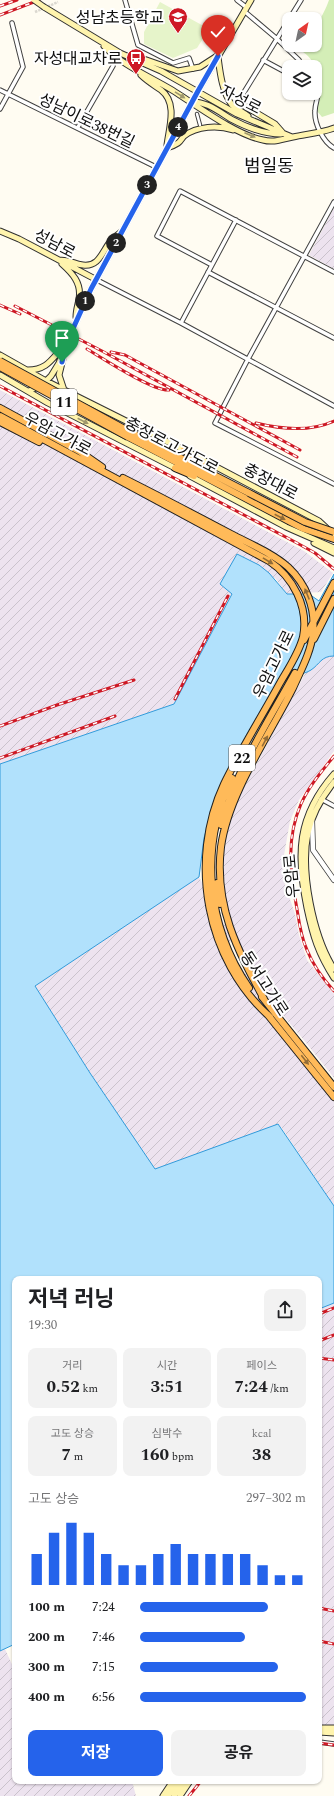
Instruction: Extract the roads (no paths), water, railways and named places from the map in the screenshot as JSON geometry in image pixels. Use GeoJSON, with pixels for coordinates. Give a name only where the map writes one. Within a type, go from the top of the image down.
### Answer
{"type":"FeatureCollection","features":[{"type":"Feature","properties":{"kind":"highway","name":"충장로고가도로"},"geometry":{"type":"LineString","coordinates":[[0,361],[227,490],[304,529],[334,539]]}},
{"type":"Feature","properties":{"kind":"highway","name":"충장로고가도로"},"geometry":{"type":"LineString","coordinates":[[0,367],[129,434],[215,475],[305,522],[334,532]]}},
{"type":"Feature","properties":{"kind":"highway"},"geometry":{"type":"LineString","coordinates":[[0,408],[79,451],[101,469]]}},
{"type":"Feature","properties":{"kind":"highway","name":"우암고가로"},"geometry":{"type":"LineString","coordinates":[[0,412],[269,561],[282,571],[294,586],[298,595],[303,622],[302,638],[290,666],[224,784],[210,827],[206,867],[209,906],[214,930],[220,945],[241,983],[256,1004],[270,1017]]}},
{"type":"Feature","properties":{"kind":"highway","name":"우암고가로"},"geometry":{"type":"LineString","coordinates":[[0,416],[269,554],[289,568],[303,584],[308,596],[313,618],[313,633],[309,650],[288,697],[240,788],[230,811],[221,847],[221,877],[228,924],[237,948],[264,999]]}},
{"type":"Feature","properties":{"kind":"highway"},"geometry":{"type":"LineString","coordinates":[[0,422],[74,460],[101,469]]}},
{"type":"Feature","properties":{"kind":"highway"},"geometry":{"type":"LineString","coordinates":[[184,450],[215,475]]}},
{"type":"Feature","properties":{"kind":"highway"},"geometry":{"type":"LineString","coordinates":[[175,468],[227,490]]}},
{"type":"Feature","properties":{"kind":"highway","name":"동서고가로"},"geometry":{"type":"LineString","coordinates":[[334,584],[227,788],[212,841],[211,858],[212,895],[222,935],[245,982],[270,1017],[334,1097]]}},
{"type":"Feature","properties":{"kind":"highway","name":"동서고가로"},"geometry":{"type":"LineString","coordinates":[[334,599],[248,759],[230,799],[221,828],[216,866],[218,894],[221,909],[229,938],[240,963],[264,999],[334,1088]]}},
{"type":"Feature","properties":{"kind":"main road","name":"자성로"},"geometry":{"type":"LineString","coordinates":[[34,0],[120,53],[161,71],[238,114],[292,137]]}},
{"type":"Feature","properties":{"kind":"main road"},"geometry":{"type":"LineString","coordinates":[[64,390],[59,375],[66,344],[76,321],[191,102],[251,0]]}},
{"type":"Feature","properties":{"kind":"main road","name":"자성로"},"geometry":{"type":"LineString","coordinates":[[101,42],[113,56],[137,71],[238,129],[262,140],[276,142],[334,128]]}},
{"type":"Feature","properties":{"kind":"main road"},"geometry":{"type":"LineString","coordinates":[[120,53],[137,57],[178,71],[193,69],[218,56]]}},
{"type":"Feature","properties":{"kind":"main road"},"geometry":{"type":"LineString","coordinates":[[218,56],[222,83],[228,98],[233,106],[254,121]]}},
{"type":"Feature","properties":{"kind":"main road"},"geometry":{"type":"LineString","coordinates":[[137,71],[147,81],[162,91],[167,98],[172,119],[167,148]]}},
{"type":"Feature","properties":{"kind":"main road","name":"자성로"},"geometry":{"type":"LineString","coordinates":[[191,102],[205,103],[233,120],[254,129],[272,134],[284,134]]}},
{"type":"Feature","properties":{"kind":"main road"},"geometry":{"type":"LineString","coordinates":[[238,102],[275,124],[284,134]]}},
{"type":"Feature","properties":{"kind":"main road"},"geometry":{"type":"LineString","coordinates":[[167,148],[179,143],[183,137],[189,133],[202,129],[217,126],[238,129]]}},
{"type":"Feature","properties":{"kind":"main road"},"geometry":{"type":"LineString","coordinates":[[58,260],[69,260],[84,265],[94,263],[101,256],[110,241],[123,230]]}},
{"type":"Feature","properties":{"kind":"main road","name":"성남로"},"geometry":{"type":"LineString","coordinates":[[0,231],[19,239],[97,280]]}},
{"type":"Feature","properties":{"kind":"main road"},"geometry":{"type":"LineString","coordinates":[[58,260],[73,274],[78,282],[80,294],[76,308],[76,321]]}},
{"type":"Feature","properties":{"kind":"main road"},"geometry":{"type":"LineString","coordinates":[[27,370],[37,370],[43,368],[66,344]]}},
{"type":"Feature","properties":{"kind":"main road"},"geometry":{"type":"LineString","coordinates":[[29,391],[36,389],[46,381],[56,368],[63,354]]}},
{"type":"Feature","properties":{"kind":"main road","name":"충장대로"},"geometry":{"type":"LineString","coordinates":[[0,355],[55,386],[184,450],[319,521],[334,535]]}},
{"type":"Feature","properties":{"kind":"main road","name":"충장대로"},"geometry":{"type":"LineString","coordinates":[[0,375],[48,403],[286,527],[334,548]]}},
{"type":"Feature","properties":{"kind":"main road"},"geometry":{"type":"LineString","coordinates":[[48,403],[49,392],[55,386]]}},
{"type":"Feature","properties":{"kind":"main road"},"geometry":{"type":"LineString","coordinates":[[286,527],[334,554]]}},
{"type":"Feature","properties":{"kind":"main road","name":"우암로"},"geometry":{"type":"LineString","coordinates":[[334,774],[316,796],[304,826],[300,857],[303,887],[314,940],[334,978]]}},
{"type":"Feature","properties":{"kind":"main road","name":"우암로"},"geometry":{"type":"LineString","coordinates":[[334,782],[321,799],[312,820],[308,832],[305,854],[306,879],[319,939],[334,969]]}},
{"type":"Feature","properties":{"kind":"main road"},"geometry":{"type":"LineString","coordinates":[[322,1728],[334,1728]]}},
{"type":"Feature","properties":{"kind":"main road"},"geometry":{"type":"LineString","coordinates":[[322,1732],[334,1733]]}},
{"type":"Feature","properties":{"kind":"main road"},"geometry":{"type":"LineString","coordinates":[[163,1796],[171,1784]]}},
{"type":"Feature","properties":{"kind":"main road"},"geometry":{"type":"LineString","coordinates":[[174,1794],[177,1784]]}},
{"type":"Feature","properties":{"kind":"main road"},"geometry":{"type":"LineString","coordinates":[[174,1794],[182,1784]]}},
{"type":"Feature","properties":{"kind":"main road"},"geometry":{"type":"LineString","coordinates":[[174,1794],[186,1784]]}},
{"type":"Feature","properties":{"kind":"street"},"geometry":{"type":"LineString","coordinates":[[125,0],[138,45],[173,63],[189,58],[193,69]]}},
{"type":"Feature","properties":{"kind":"street"},"geometry":{"type":"LineString","coordinates":[[238,0],[245,9],[299,60]]}},
{"type":"Feature","properties":{"kind":"street"},"geometry":{"type":"LineString","coordinates":[[238,102],[300,0]]}},
{"type":"Feature","properties":{"kind":"street"},"geometry":{"type":"LineString","coordinates":[[0,109],[23,67],[12,23]]}},
{"type":"Feature","properties":{"kind":"street"},"geometry":{"type":"LineString","coordinates":[[263,60],[282,70]]}},
{"type":"Feature","properties":{"kind":"street"},"geometry":{"type":"LineString","coordinates":[[78,128],[113,66]]}},
{"type":"Feature","properties":{"kind":"street","name":"성남이로38번길"},"geometry":{"type":"LineString","coordinates":[[0,90],[156,167]]}},
{"type":"Feature","properties":{"kind":"street"},"geometry":{"type":"LineString","coordinates":[[317,100],[315,106],[315,118],[327,144],[334,148]]}},
{"type":"Feature","properties":{"kind":"street"},"geometry":{"type":"LineString","coordinates":[[197,114],[200,125]]}},
{"type":"Feature","properties":{"kind":"street"},"geometry":{"type":"LineString","coordinates":[[212,265],[157,236],[180,191],[334,272]]}},
{"type":"Feature","properties":{"kind":"street"},"geometry":{"type":"LineString","coordinates":[[334,202],[248,359],[215,423],[334,484]]}},
{"type":"Feature","properties":{"kind":"street"},"geometry":{"type":"LineString","coordinates":[[181,323],[236,220]]}},
{"type":"Feature","properties":{"kind":"street"},"geometry":{"type":"LineString","coordinates":[[208,272],[334,338]]}},
{"type":"Feature","properties":{"kind":"street"},"geometry":{"type":"LineString","coordinates":[[97,280],[181,323],[334,406]]}},
{"type":"Feature","properties":{"kind":"street"},"geometry":{"type":"LineString","coordinates":[[321,799],[334,806]]}},
{"type":"Feature","properties":{"kind":"street"},"geometry":{"type":"LineString","coordinates":[[312,820],[313,850],[334,880]]}},
{"type":"Feature","properties":{"kind":"street"},"geometry":{"type":"LineString","coordinates":[[322,1742],[334,1744]]}},
{"type":"Feature","properties":{"kind":"water"},"geometry":{"type":"Polygon","coordinates":[[[237,554],[259,565],[269,573],[287,594],[309,594],[319,601],[334,574],[334,656],[326,657],[308,672],[278,680],[213,806],[204,838],[199,877],[35,986],[90,1073],[155,1169],[278,1124],[334,1206],[334,1303],[322,1308],[322,1276],[12,1276],[12,1645],[0,1651],[0,764],[174,704],[232,594],[220,584],[237,554]]]}},
{"type":"Feature","properties":{"kind":"tunnel"},"geometry":{"type":"LineString","coordinates":[[35,12],[58,2]]}},
{"type":"Feature","properties":{"kind":"railway"},"geometry":{"type":"LineString","coordinates":[[0,6],[17,0]]}},
{"type":"Feature","properties":{"kind":"railway"},"geometry":{"type":"LineString","coordinates":[[0,15],[39,0]]}},
{"type":"Feature","properties":{"kind":"railway"},"geometry":{"type":"LineString","coordinates":[[0,305],[20,314]]}},
{"type":"Feature","properties":{"kind":"railway"},"geometry":{"type":"LineString","coordinates":[[15,306],[102,351],[297,457]]}},
{"type":"Feature","properties":{"kind":"railway"},"geometry":{"type":"LineString","coordinates":[[87,349],[140,380],[152,386],[169,390]]}},
{"type":"Feature","properties":{"kind":"railway"},"geometry":{"type":"LineString","coordinates":[[111,352],[125,355],[300,450]]}},
{"type":"Feature","properties":{"kind":"railway"},"geometry":{"type":"LineString","coordinates":[[0,386],[297,543],[315,553],[334,569]]}},
{"type":"Feature","properties":{"kind":"railway"},"geometry":{"type":"LineString","coordinates":[[256,423],[275,427],[305,428],[315,427],[334,421]]}},
{"type":"Feature","properties":{"kind":"railway"},"geometry":{"type":"LineString","coordinates":[[175,699],[228,596]]}},
{"type":"Feature","properties":{"kind":"railway"},"geometry":{"type":"LineString","coordinates":[[0,726],[57,705],[134,680]]}},
{"type":"Feature","properties":{"kind":"railway"},"geometry":{"type":"LineString","coordinates":[[0,758],[115,716]]}},
{"type":"Feature","properties":{"kind":"railway"},"geometry":{"type":"LineString","coordinates":[[334,756],[320,773],[304,797],[296,817],[291,843],[291,869],[299,924],[303,940],[309,956],[315,966],[334,991]]}},
{"type":"Feature","properties":{"kind":"railway"},"geometry":{"type":"LineString","coordinates":[[322,1313],[334,1308]]}},
{"type":"Feature","properties":{"kind":"railway"},"geometry":{"type":"LineString","coordinates":[[322,1340],[334,1335]]}},
{"type":"Feature","properties":{"kind":"railway"},"geometry":{"type":"LineString","coordinates":[[322,1358],[334,1360]]}},
{"type":"Feature","properties":{"kind":"railway"},"geometry":{"type":"LineString","coordinates":[[322,1609],[334,1611]]}},
{"type":"Feature","properties":{"kind":"railway"},"geometry":{"type":"LineString","coordinates":[[322,1642],[334,1644]]}},
{"type":"Feature","properties":{"kind":"railway"},"geometry":{"type":"LineString","coordinates":[[322,1743],[334,1745]]}},
{"type":"Feature","properties":{"kind":"railway"},"geometry":{"type":"LineString","coordinates":[[189,1796],[199,1784]]}},
{"type":"Feature","properties":{"kind":"place","name":"성남초등학교"},"geometry":{"type":"Point","coordinates":[178,34]}},
{"type":"Feature","properties":{"kind":"place","name":"자성대교차로"},"geometry":{"type":"Point","coordinates":[136,75]}},
{"type":"Feature","properties":{"kind":"district","name":"범일동"},"geometry":{"type":"Point","coordinates":[269,166]}}]}
